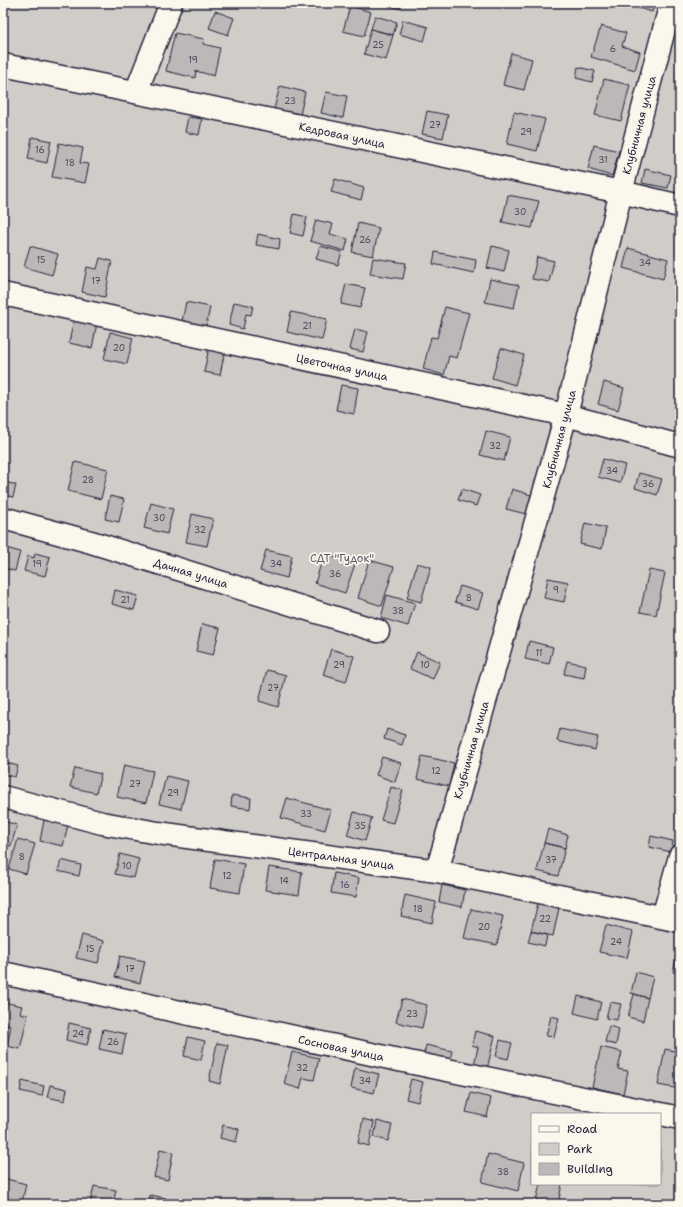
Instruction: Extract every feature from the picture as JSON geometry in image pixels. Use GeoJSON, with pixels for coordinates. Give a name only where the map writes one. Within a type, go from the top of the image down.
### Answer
{"type":"FeatureCollection","features":[{"type":"Feature","properties":{"kind":"street"},"geometry":{"type":"LineString","coordinates":[[136,92],[170,3]]}},
{"type":"Feature","properties":{"kind":"street","name":"Клубничная улица"},"geometry":{"type":"LineString","coordinates":[[437,871],[566,415],[621,192],[671,3]]}},
{"type":"Feature","properties":{"kind":"street","name":"Кедровая улица"},"geometry":{"type":"LineString","coordinates":[[3,66],[621,192],[680,206]]}},
{"type":"Feature","properties":{"kind":"street","name":"Цветочная улица"},"geometry":{"type":"LineString","coordinates":[[3,294],[566,415],[680,446]]}},
{"type":"Feature","properties":{"kind":"street","name":"Дачная улица"},"geometry":{"type":"LineString","coordinates":[[3,518],[91,542],[378,631]]}},
{"type":"Feature","properties":{"kind":"street","name":"Центральная улица"},"geometry":{"type":"LineString","coordinates":[[3,797],[102,824],[437,871],[671,919]]}},
{"type":"Feature","properties":{"kind":"street"},"geometry":{"type":"LineString","coordinates":[[671,919],[680,856]]}},
{"type":"Feature","properties":{"kind":"street","name":"Сосновая улица"},"geometry":{"type":"LineString","coordinates":[[3,973],[394,1059],[656,1113]]}},
{"type":"Feature","properties":{"kind":"street","name":"Сосновая улица"},"geometry":{"type":"LineString","coordinates":[[661,1114],[680,1118]]}},
{"type":"Feature","properties":{"kind":"green space","name":"СДТ \"Гудок\""},"geometry":{"type":"Polygon","coordinates":[[[3,3],[680,3],[680,1204],[3,1204],[3,3]]]}},
{"type":"Feature","properties":{"kind":"building"},"geometry":{"type":"Polygon","coordinates":[[[382,3],[402,3],[400,9],[382,3]]]}},
{"type":"Feature","properties":{"kind":"building"},"geometry":{"type":"Polygon","coordinates":[[[602,3],[623,3],[622,8],[602,3]]]}},
{"type":"Feature","properties":{"kind":"building"},"geometry":{"type":"Polygon","coordinates":[[[632,3],[655,3],[652,12],[632,6],[632,3]]]}},
{"type":"Feature","properties":{"kind":"building"},"geometry":{"type":"Polygon","coordinates":[[[350,6],[371,12],[364,36],[343,31],[350,6]]]}},
{"type":"Feature","properties":{"kind":"building"},"geometry":{"type":"Polygon","coordinates":[[[215,11],[234,18],[228,35],[209,28],[215,11]]]}},
{"type":"Feature","properties":{"kind":"building"},"geometry":{"type":"Polygon","coordinates":[[[375,16],[397,22],[393,35],[371,29],[375,16]]]}},
{"type":"Feature","properties":{"kind":"building"},"geometry":{"type":"Polygon","coordinates":[[[403,20],[428,27],[424,41],[399,34],[403,20]]]}},
{"type":"Feature","properties":{"kind":"building"},"geometry":{"type":"Polygon","coordinates":[[[601,26],[626,33],[622,46],[640,52],[635,70],[591,57],[601,26]]]}},
{"type":"Feature","properties":{"kind":"building"},"geometry":{"type":"Polygon","coordinates":[[[371,29],[393,35],[386,60],[364,54],[371,29]]]}},
{"type":"Feature","properties":{"kind":"building"},"geometry":{"type":"Polygon","coordinates":[[[175,33],[204,39],[203,44],[220,48],[214,76],[196,71],[195,78],[166,71],[175,33]]]}},
{"type":"Feature","properties":{"kind":"building"},"geometry":{"type":"Polygon","coordinates":[[[511,53],[532,59],[524,90],[503,85],[511,53]]]}},
{"type":"Feature","properties":{"kind":"building"},"geometry":{"type":"Polygon","coordinates":[[[578,67],[595,71],[592,82],[576,78],[578,67]]]}},
{"type":"Feature","properties":{"kind":"building"},"geometry":{"type":"Polygon","coordinates":[[[604,79],[630,85],[621,121],[595,115],[604,79]]]}},
{"type":"Feature","properties":{"kind":"building"},"geometry":{"type":"Polygon","coordinates":[[[280,86],[305,92],[300,115],[274,109],[280,86]]]}},
{"type":"Feature","properties":{"kind":"building"},"geometry":{"type":"Polygon","coordinates":[[[326,92],[347,96],[343,118],[321,113],[326,92]]]}},
{"type":"Feature","properties":{"kind":"building"},"geometry":{"type":"Polygon","coordinates":[[[427,111],[448,115],[443,138],[422,134],[427,111]]]}},
{"type":"Feature","properties":{"kind":"building"},"geometry":{"type":"Polygon","coordinates":[[[514,112],[545,119],[537,151],[507,144],[514,112]]]}},
{"type":"Feature","properties":{"kind":"building"},"geometry":{"type":"Polygon","coordinates":[[[188,117],[202,119],[199,135],[185,132],[188,117]]]}},
{"type":"Feature","properties":{"kind":"building"},"geometry":{"type":"Polygon","coordinates":[[[32,137],[51,141],[47,163],[28,159],[32,137]]]}},
{"type":"Feature","properties":{"kind":"building"},"geometry":{"type":"Polygon","coordinates":[[[59,143],[83,148],[80,163],[89,164],[85,183],[52,177],[59,143]]]}},
{"type":"Feature","properties":{"kind":"building"},"geometry":{"type":"Polygon","coordinates":[[[594,145],[619,151],[612,176],[588,169],[594,145]]]}},
{"type":"Feature","properties":{"kind":"building"},"geometry":{"type":"Polygon","coordinates":[[[645,169],[671,175],[668,188],[642,183],[645,169]]]}},
{"type":"Feature","properties":{"kind":"building"},"geometry":{"type":"Polygon","coordinates":[[[335,179],[364,188],[361,200],[331,192],[335,179]]]}},
{"type":"Feature","properties":{"kind":"building"},"geometry":{"type":"Polygon","coordinates":[[[508,195],[539,201],[532,228],[502,222],[508,195]]]}},
{"type":"Feature","properties":{"kind":"building"},"geometry":{"type":"Polygon","coordinates":[[[294,214],[307,217],[303,236],[290,233],[294,214]]]}},
{"type":"Feature","properties":{"kind":"building"},"geometry":{"type":"Polygon","coordinates":[[[316,220],[333,224],[330,234],[348,239],[345,251],[310,241],[316,220]]]}},
{"type":"Feature","properties":{"kind":"building"},"geometry":{"type":"Polygon","coordinates":[[[358,223],[379,228],[373,256],[352,252],[358,223]]]}},
{"type":"Feature","properties":{"kind":"building"},"geometry":{"type":"Polygon","coordinates":[[[258,234],[280,239],[279,249],[256,245],[258,234]]]}},
{"type":"Feature","properties":{"kind":"building"},"geometry":{"type":"Polygon","coordinates":[[[30,246],[58,254],[52,275],[24,267],[30,246]]]}},
{"type":"Feature","properties":{"kind":"building"},"geometry":{"type":"Polygon","coordinates":[[[320,246],[342,252],[338,265],[316,259],[320,246]]]}},
{"type":"Feature","properties":{"kind":"building"},"geometry":{"type":"Polygon","coordinates":[[[492,246],[509,250],[504,272],[487,268],[492,246]]]}},
{"type":"Feature","properties":{"kind":"building"},"geometry":{"type":"Polygon","coordinates":[[[628,248],[668,259],[663,279],[623,268],[628,248]]]}},
{"type":"Feature","properties":{"kind":"building"},"geometry":{"type":"Polygon","coordinates":[[[435,252],[476,260],[474,273],[433,264],[435,252]]]}},
{"type":"Feature","properties":{"kind":"building"},"geometry":{"type":"Polygon","coordinates":[[[537,257],[554,261],[549,282],[532,279],[537,257]]]}},
{"type":"Feature","properties":{"kind":"building"},"geometry":{"type":"Polygon","coordinates":[[[100,258],[112,261],[105,297],[82,292],[87,267],[97,269],[100,258]]]}},
{"type":"Feature","properties":{"kind":"building"},"geometry":{"type":"Polygon","coordinates":[[[373,258],[406,263],[403,279],[370,274],[373,258]]]}},
{"type":"Feature","properties":{"kind":"building"},"geometry":{"type":"Polygon","coordinates":[[[490,279],[519,285],[514,308],[485,302],[490,279]]]}},
{"type":"Feature","properties":{"kind":"building"},"geometry":{"type":"Polygon","coordinates":[[[346,284],[365,288],[360,308],[341,304],[346,284]]]}},
{"type":"Feature","properties":{"kind":"building"},"geometry":{"type":"Polygon","coordinates":[[[186,302],[210,307],[206,326],[182,321],[186,302]]]}},
{"type":"Feature","properties":{"kind":"building"},"geometry":{"type":"Polygon","coordinates":[[[234,302],[253,306],[251,315],[246,314],[243,329],[229,325],[234,302]]]}},
{"type":"Feature","properties":{"kind":"building"},"geometry":{"type":"Polygon","coordinates":[[[445,307],[469,313],[457,358],[449,356],[444,375],[423,369],[431,337],[437,338],[445,307]]]}},
{"type":"Feature","properties":{"kind":"building"},"geometry":{"type":"Polygon","coordinates":[[[291,312],[327,319],[322,340],[287,332],[291,312]]]}},
{"type":"Feature","properties":{"kind":"building"},"geometry":{"type":"Polygon","coordinates":[[[74,318],[97,323],[92,348],[69,343],[74,318]]]}},
{"type":"Feature","properties":{"kind":"building"},"geometry":{"type":"Polygon","coordinates":[[[355,329],[368,332],[363,352],[350,349],[355,329]]]}},
{"type":"Feature","properties":{"kind":"building"},"geometry":{"type":"Polygon","coordinates":[[[110,332],[133,338],[127,364],[104,359],[110,332]]]}},
{"type":"Feature","properties":{"kind":"building"},"geometry":{"type":"Polygon","coordinates":[[[209,347],[225,350],[220,375],[204,372],[209,347]]]}},
{"type":"Feature","properties":{"kind":"building"},"geometry":{"type":"Polygon","coordinates":[[[501,348],[524,355],[515,385],[492,378],[501,348]]]}},
{"type":"Feature","properties":{"kind":"building"},"geometry":{"type":"Polygon","coordinates":[[[604,382],[624,388],[618,410],[598,404],[604,382]]]}},
{"type":"Feature","properties":{"kind":"building"},"geometry":{"type":"Polygon","coordinates":[[[341,385],[358,388],[354,414],[336,410],[341,385]]]}},
{"type":"Feature","properties":{"kind":"building"},"geometry":{"type":"Polygon","coordinates":[[[486,431],[510,437],[504,461],[480,455],[486,431]]]}},
{"type":"Feature","properties":{"kind":"building"},"geometry":{"type":"Polygon","coordinates":[[[603,459],[625,465],[620,483],[598,477],[603,459]]]}},
{"type":"Feature","properties":{"kind":"building"},"geometry":{"type":"Polygon","coordinates":[[[75,462],[108,469],[101,499],[68,491],[75,462]]]}},
{"type":"Feature","properties":{"kind":"building"},"geometry":{"type":"Polygon","coordinates":[[[639,473],[662,479],[657,495],[635,488],[639,473]]]}},
{"type":"Feature","properties":{"kind":"building"},"geometry":{"type":"Polygon","coordinates":[[[5,482],[16,485],[13,497],[3,495],[5,482]]]}},
{"type":"Feature","properties":{"kind":"building"},"geometry":{"type":"Polygon","coordinates":[[[462,489],[480,495],[476,506],[458,500],[462,489]]]}},
{"type":"Feature","properties":{"kind":"building"},"geometry":{"type":"Polygon","coordinates":[[[512,489],[531,495],[526,514],[506,509],[512,489]]]}},
{"type":"Feature","properties":{"kind":"building"},"geometry":{"type":"Polygon","coordinates":[[[110,496],[124,499],[119,522],[105,519],[110,496]]]}},
{"type":"Feature","properties":{"kind":"building"},"geometry":{"type":"Polygon","coordinates":[[[151,503],[173,509],[167,534],[144,528],[151,503]]]}},
{"type":"Feature","properties":{"kind":"building"},"geometry":{"type":"Polygon","coordinates":[[[192,514],[213,519],[207,546],[186,542],[192,514]]]}},
{"type":"Feature","properties":{"kind":"building"},"geometry":{"type":"Polygon","coordinates":[[[585,523],[606,528],[602,549],[580,544],[585,523]]]}},
{"type":"Feature","properties":{"kind":"building"},"geometry":{"type":"Polygon","coordinates":[[[3,547],[20,552],[15,571],[3,568],[3,547]]]}},
{"type":"Feature","properties":{"kind":"building"},"geometry":{"type":"Polygon","coordinates":[[[266,550],[292,556],[287,578],[260,571],[266,550]]]}},
{"type":"Feature","properties":{"kind":"building"},"geometry":{"type":"Polygon","coordinates":[[[35,553],[50,557],[45,576],[24,571],[28,556],[34,558],[35,553]]]}},
{"type":"Feature","properties":{"kind":"building"},"geometry":{"type":"Polygon","coordinates":[[[324,554],[355,564],[345,593],[315,583],[324,554]]]}},
{"type":"Feature","properties":{"kind":"building"},"geometry":{"type":"Polygon","coordinates":[[[369,560],[394,567],[382,606],[358,598],[369,560]]]}},
{"type":"Feature","properties":{"kind":"building"},"geometry":{"type":"Polygon","coordinates":[[[417,563],[431,567],[421,602],[407,598],[417,563]]]}},
{"type":"Feature","properties":{"kind":"building"},"geometry":{"type":"Polygon","coordinates":[[[649,570],[665,573],[656,615],[640,612],[649,570]]]}},
{"type":"Feature","properties":{"kind":"building"},"geometry":{"type":"Polygon","coordinates":[[[548,578],[568,582],[564,602],[544,598],[548,578]]]}},
{"type":"Feature","properties":{"kind":"building"},"geometry":{"type":"Polygon","coordinates":[[[460,586],[483,593],[478,609],[455,602],[460,586]]]}},
{"type":"Feature","properties":{"kind":"building"},"geometry":{"type":"Polygon","coordinates":[[[115,590],[138,596],[134,610],[112,604],[115,590]]]}},
{"type":"Feature","properties":{"kind":"building"},"geometry":{"type":"Polygon","coordinates":[[[387,595],[415,603],[408,626],[381,618],[387,595]]]}},
{"type":"Feature","properties":{"kind":"building"},"geometry":{"type":"Polygon","coordinates":[[[202,624],[220,628],[213,655],[196,651],[202,624]]]}},
{"type":"Feature","properties":{"kind":"building"},"geometry":{"type":"Polygon","coordinates":[[[529,641],[553,647],[549,664],[525,659],[529,641]]]}},
{"type":"Feature","properties":{"kind":"building"},"geometry":{"type":"Polygon","coordinates":[[[331,649],[354,656],[346,682],[323,675],[331,649]]]}},
{"type":"Feature","properties":{"kind":"building"},"geometry":{"type":"Polygon","coordinates":[[[417,652],[440,662],[433,679],[410,669],[417,652]]]}},
{"type":"Feature","properties":{"kind":"building"},"geometry":{"type":"Polygon","coordinates":[[[567,661],[586,665],[584,678],[564,674],[567,661]]]}},
{"type":"Feature","properties":{"kind":"building"},"geometry":{"type":"Polygon","coordinates":[[[267,670],[286,675],[278,707],[259,701],[267,670]]]}},
{"type":"Feature","properties":{"kind":"building"},"geometry":{"type":"Polygon","coordinates":[[[387,729],[405,735],[402,745],[384,739],[387,729]]]}},
{"type":"Feature","properties":{"kind":"building"},"geometry":{"type":"Polygon","coordinates":[[[560,729],[598,737],[595,750],[557,741],[560,729]]]}},
{"type":"Feature","properties":{"kind":"building"},"geometry":{"type":"Polygon","coordinates":[[[422,756],[454,763],[449,786],[417,779],[422,756]]]}},
{"type":"Feature","properties":{"kind":"building"},"geometry":{"type":"Polygon","coordinates":[[[382,757],[401,763],[395,782],[376,775],[382,757]]]}},
{"type":"Feature","properties":{"kind":"building"},"geometry":{"type":"Polygon","coordinates":[[[3,762],[18,766],[15,777],[3,774],[3,762]]]}},
{"type":"Feature","properties":{"kind":"building"},"geometry":{"type":"Polygon","coordinates":[[[124,765],[153,771],[146,803],[117,797],[124,765]]]}},
{"type":"Feature","properties":{"kind":"building"},"geometry":{"type":"Polygon","coordinates":[[[75,768],[101,774],[96,793],[70,787],[75,768]]]}},
{"type":"Feature","properties":{"kind":"building"},"geometry":{"type":"Polygon","coordinates":[[[166,776],[188,781],[181,809],[159,804],[166,776]]]}},
{"type":"Feature","properties":{"kind":"building"},"geometry":{"type":"Polygon","coordinates":[[[391,787],[403,790],[393,823],[381,820],[391,787]]]}},
{"type":"Feature","properties":{"kind":"building"},"geometry":{"type":"Polygon","coordinates":[[[232,795],[251,798],[250,809],[231,806],[232,795]]]}},
{"type":"Feature","properties":{"kind":"building"},"geometry":{"type":"Polygon","coordinates":[[[287,798],[331,810],[325,830],[281,818],[287,798]]]}},
{"type":"Feature","properties":{"kind":"building"},"geometry":{"type":"Polygon","coordinates":[[[354,812],[372,818],[365,841],[347,835],[354,812]]]}},
{"type":"Feature","properties":{"kind":"building"},"geometry":{"type":"Polygon","coordinates":[[[44,820],[68,825],[63,846],[40,841],[44,820]]]}},
{"type":"Feature","properties":{"kind":"building"},"geometry":{"type":"Polygon","coordinates":[[[3,821],[17,825],[11,846],[3,844],[3,821]]]}},
{"type":"Feature","properties":{"kind":"building"},"geometry":{"type":"Polygon","coordinates":[[[548,829],[568,835],[565,848],[544,843],[548,829]]]}},
{"type":"Feature","properties":{"kind":"building"},"geometry":{"type":"Polygon","coordinates":[[[651,836],[673,841],[671,852],[649,847],[651,836]]]}},
{"type":"Feature","properties":{"kind":"building"},"geometry":{"type":"Polygon","coordinates":[[[18,839],[35,844],[26,874],[9,869],[18,839]]]}},
{"type":"Feature","properties":{"kind":"building"},"geometry":{"type":"Polygon","coordinates":[[[544,843],[565,848],[558,876],[537,871],[544,843]]]}},
{"type":"Feature","properties":{"kind":"building"},"geometry":{"type":"Polygon","coordinates":[[[120,854],[139,859],[134,878],[115,874],[120,854]]]}},
{"type":"Feature","properties":{"kind":"building"},"geometry":{"type":"Polygon","coordinates":[[[215,859],[244,864],[240,893],[210,888],[215,859]]]}},
{"type":"Feature","properties":{"kind":"building"},"geometry":{"type":"Polygon","coordinates":[[[61,860],[81,865],[79,876],[58,871],[61,860]]]}},
{"type":"Feature","properties":{"kind":"building"},"geometry":{"type":"Polygon","coordinates":[[[269,867],[302,872],[299,895],[265,890],[269,867]]]}},
{"type":"Feature","properties":{"kind":"building"},"geometry":{"type":"Polygon","coordinates":[[[334,873],[359,878],[356,897],[331,893],[334,873]]]}},
{"type":"Feature","properties":{"kind":"building"},"geometry":{"type":"Polygon","coordinates":[[[442,885],[465,890],[462,907],[439,902],[442,885]]]}},
{"type":"Feature","properties":{"kind":"building"},"geometry":{"type":"Polygon","coordinates":[[[405,895],[436,902],[432,923],[401,916],[405,895]]]}},
{"type":"Feature","properties":{"kind":"building"},"geometry":{"type":"Polygon","coordinates":[[[538,903],[559,908],[553,936],[531,931],[538,903]]]}},
{"type":"Feature","properties":{"kind":"building"},"geometry":{"type":"Polygon","coordinates":[[[471,909],[503,916],[497,945],[464,938],[471,909]]]}},
{"type":"Feature","properties":{"kind":"building"},"geometry":{"type":"Polygon","coordinates":[[[606,925],[633,932],[627,958],[599,952],[606,925]]]}},
{"type":"Feature","properties":{"kind":"building"},"geometry":{"type":"Polygon","coordinates":[[[531,931],[547,935],[545,946],[528,942],[531,931]]]}},
{"type":"Feature","properties":{"kind":"building"},"geometry":{"type":"Polygon","coordinates":[[[82,935],[104,941],[98,963],[76,958],[82,935]]]}},
{"type":"Feature","properties":{"kind":"building"},"geometry":{"type":"Polygon","coordinates":[[[680,942],[680,974],[673,972],[680,942]]]}},
{"type":"Feature","properties":{"kind":"building"},"geometry":{"type":"Polygon","coordinates":[[[120,956],[145,961],[140,983],[115,977],[120,956]]]}},
{"type":"Feature","properties":{"kind":"building"},"geometry":{"type":"Polygon","coordinates":[[[636,972],[653,977],[648,998],[631,993],[636,972]]]}},
{"type":"Feature","properties":{"kind":"building"},"geometry":{"type":"Polygon","coordinates":[[[634,994],[648,998],[643,1021],[628,1017],[634,994]]]}},
{"type":"Feature","properties":{"kind":"building"},"geometry":{"type":"Polygon","coordinates":[[[578,996],[601,1002],[597,1019],[574,1013],[578,996]]]}},
{"type":"Feature","properties":{"kind":"building"},"geometry":{"type":"Polygon","coordinates":[[[402,999],[427,1005],[422,1028],[396,1022],[402,999]]]}},
{"type":"Feature","properties":{"kind":"building"},"geometry":{"type":"Polygon","coordinates":[[[3,1002],[22,1006],[20,1013],[28,1015],[20,1049],[7,1046],[11,1026],[3,1024],[3,1002]]]}},
{"type":"Feature","properties":{"kind":"building"},"geometry":{"type":"Polygon","coordinates":[[[610,1002],[621,1004],[617,1020],[606,1018],[610,1002]]]}},
{"type":"Feature","properties":{"kind":"building"},"geometry":{"type":"Polygon","coordinates":[[[551,1016],[559,1018],[554,1037],[546,1036],[551,1016]]]}},
{"type":"Feature","properties":{"kind":"building"},"geometry":{"type":"Polygon","coordinates":[[[69,1023],[91,1028],[87,1045],[66,1040],[69,1023]]]}},
{"type":"Feature","properties":{"kind":"building"},"geometry":{"type":"Polygon","coordinates":[[[609,1026],[619,1029],[616,1045],[605,1042],[609,1026]]]}},
{"type":"Feature","properties":{"kind":"building"},"geometry":{"type":"Polygon","coordinates":[[[103,1029],[126,1034],[122,1054],[99,1049],[103,1029]]]}},
{"type":"Feature","properties":{"kind":"building"},"geometry":{"type":"Polygon","coordinates":[[[475,1031],[495,1036],[487,1069],[474,1065],[478,1047],[472,1045],[475,1031]]]}},
{"type":"Feature","properties":{"kind":"building"},"geometry":{"type":"Polygon","coordinates":[[[188,1037],[205,1041],[201,1060],[184,1056],[188,1037]]]}},
{"type":"Feature","properties":{"kind":"building"},"geometry":{"type":"Polygon","coordinates":[[[500,1040],[512,1043],[508,1059],[496,1056],[500,1040]]]}},
{"type":"Feature","properties":{"kind":"building"},"geometry":{"type":"Polygon","coordinates":[[[217,1043],[228,1045],[220,1084],[209,1081],[217,1043]]]}},
{"type":"Feature","properties":{"kind":"building"},"geometry":{"type":"Polygon","coordinates":[[[426,1045],[452,1051],[449,1064],[423,1058],[426,1045]]]}},
{"type":"Feature","properties":{"kind":"building"},"geometry":{"type":"Polygon","coordinates":[[[601,1047],[622,1052],[618,1069],[628,1071],[623,1094],[592,1087],[601,1047]]]}},
{"type":"Feature","properties":{"kind":"building"},"geometry":{"type":"Polygon","coordinates":[[[665,1049],[680,1052],[680,1089],[658,1085],[665,1049]]]}},
{"type":"Feature","properties":{"kind":"building"},"geometry":{"type":"Polygon","coordinates":[[[292,1052],[319,1058],[314,1080],[303,1078],[300,1089],[284,1084],[292,1052]]]}},
{"type":"Feature","properties":{"kind":"building"},"geometry":{"type":"Polygon","coordinates":[[[355,1068],[379,1074],[374,1093],[351,1088],[355,1068]]]}},
{"type":"Feature","properties":{"kind":"building"},"geometry":{"type":"Polygon","coordinates":[[[411,1079],[423,1082],[418,1102],[406,1099],[411,1079]]]}},
{"type":"Feature","properties":{"kind":"building"},"geometry":{"type":"Polygon","coordinates":[[[22,1081],[44,1086],[42,1096],[20,1091],[22,1081]]]}},
{"type":"Feature","properties":{"kind":"building"},"geometry":{"type":"Polygon","coordinates":[[[50,1085],[67,1089],[65,1101],[47,1097],[50,1085]]]}},
{"type":"Feature","properties":{"kind":"building"},"geometry":{"type":"Polygon","coordinates":[[[471,1093],[491,1098],[487,1117],[466,1112],[471,1093]]]}},
{"type":"Feature","properties":{"kind":"building"},"geometry":{"type":"Polygon","coordinates":[[[363,1119],[374,1122],[369,1146],[358,1143],[363,1119]]]}},
{"type":"Feature","properties":{"kind":"building"},"geometry":{"type":"Polygon","coordinates":[[[377,1121],[392,1125],[388,1141],[374,1137],[377,1121]]]}},
{"type":"Feature","properties":{"kind":"building"},"geometry":{"type":"Polygon","coordinates":[[[223,1125],[239,1129],[236,1142],[220,1138],[223,1125]]]}},
{"type":"Feature","properties":{"kind":"building"},"geometry":{"type":"Polygon","coordinates":[[[160,1149],[173,1152],[168,1180],[154,1177],[160,1149]]]}},
{"type":"Feature","properties":{"kind":"building"},"geometry":{"type":"Polygon","coordinates":[[[488,1154],[524,1163],[518,1191],[482,1182],[488,1154]]]}},
{"type":"Feature","properties":{"kind":"building"},"geometry":{"type":"Polygon","coordinates":[[[3,1178],[26,1184],[22,1202],[3,1198],[3,1178]]]}},
{"type":"Feature","properties":{"kind":"building"},"geometry":{"type":"Polygon","coordinates":[[[540,1185],[562,1185],[558,1204],[536,1201],[540,1185]]]}},
{"type":"Feature","properties":{"kind":"building"},"geometry":{"type":"Polygon","coordinates":[[[94,1186],[116,1190],[113,1204],[90,1204],[94,1186]]]}},
{"type":"Feature","properties":{"kind":"building"},"geometry":{"type":"Polygon","coordinates":[[[150,1195],[166,1198],[164,1204],[148,1204],[150,1195]]]}}]}
